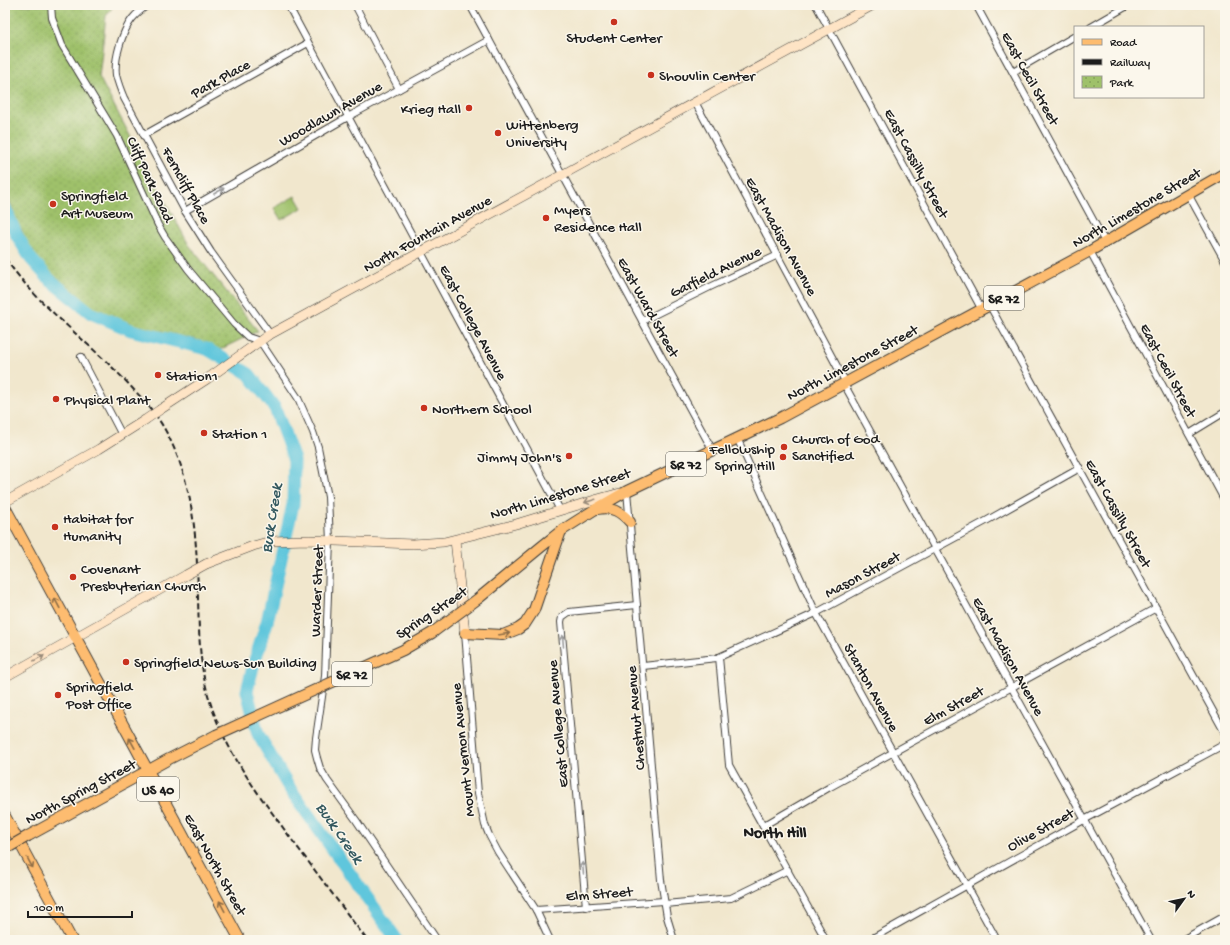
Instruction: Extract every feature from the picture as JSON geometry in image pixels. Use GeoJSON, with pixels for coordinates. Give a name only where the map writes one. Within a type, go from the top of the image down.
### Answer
{"type":"FeatureCollection","features":[{"type":"Feature","properties":{"kind":"main road","name":"North Limestone Street"},"geometry":{"type":"LineString","coordinates":[[627,492],[738,440],[986,308],[1090,251],[1225,172]]}},
{"type":"Feature","properties":{"kind":"main road","name":"Spring Street"},"geometry":{"type":"LineString","coordinates":[[148,771],[216,735],[403,650],[432,633],[480,598],[562,531],[594,510],[627,492]]}},
{"type":"Feature","properties":{"kind":"main road","name":"East North Street"},"geometry":{"type":"LineString","coordinates":[[5,507],[240,940]]}},
{"type":"Feature","properties":{"kind":"main road"},"geometry":{"type":"LineString","coordinates":[[594,510],[606,507],[614,509],[625,516],[630,522]]}},
{"type":"Feature","properties":{"kind":"main road"},"geometry":{"type":"LineString","coordinates":[[465,633],[503,635],[518,629],[525,624],[534,610],[562,531]]}},
{"type":"Feature","properties":{"kind":"main road","name":"North Spring Street"},"geometry":{"type":"LineString","coordinates":[[7,848],[148,771]]}},
{"type":"Feature","properties":{"kind":"main road"},"geometry":{"type":"LineString","coordinates":[[5,816],[72,940]]}},
{"type":"Feature","properties":{"kind":"street","name":"Cliff Park Road"},"geometry":{"type":"LineString","coordinates":[[51,5],[52,18],[62,45],[114,130],[165,237],[199,283],[234,324],[248,337],[260,341]]}},
{"type":"Feature","properties":{"kind":"street","name":"Ferncliff Place"},"geometry":{"type":"LineString","coordinates":[[148,5],[130,21],[123,36],[116,58],[116,75],[124,98],[185,211],[210,252],[270,334]]}},
{"type":"Feature","properties":{"kind":"street","name":"East College Avenue"},"geometry":{"type":"LineString","coordinates":[[288,5],[560,510]]}},
{"type":"Feature","properties":{"kind":"street"},"geometry":{"type":"LineString","coordinates":[[355,5],[399,89]]}},
{"type":"Feature","properties":{"kind":"street","name":"East Ward Street"},"geometry":{"type":"LineString","coordinates":[[470,5],[713,451]]}},
{"type":"Feature","properties":{"kind":"street","name":"East Cassilly Street"},"geometry":{"type":"LineString","coordinates":[[816,5],[986,308],[1080,468],[1225,733]]}},
{"type":"Feature","properties":{"kind":"street","name":"North Fountain Avenue"},"geometry":{"type":"LineString","coordinates":[[5,502],[122,435],[207,379],[270,334],[873,5]]}},
{"type":"Feature","properties":{"kind":"street","name":"East Cecil Street"},"geometry":{"type":"LineString","coordinates":[[976,5],[1105,242]]}},
{"type":"Feature","properties":{"kind":"street"},"geometry":{"type":"LineString","coordinates":[[1113,5],[1117,12]]}},
{"type":"Feature","properties":{"kind":"street"},"geometry":{"type":"LineString","coordinates":[[1093,26],[1129,5]]}},
{"type":"Feature","properties":{"kind":"street"},"geometry":{"type":"LineString","coordinates":[[1012,72],[1074,37]]}},
{"type":"Feature","properties":{"kind":"street","name":"Woodlawn Avenue"},"geometry":{"type":"LineString","coordinates":[[185,211],[348,117],[489,40]]}},
{"type":"Feature","properties":{"kind":"street","name":"Park Place"},"geometry":{"type":"LineString","coordinates":[[144,135],[308,43]]}},
{"type":"Feature","properties":{"kind":"street","name":"East Madison Avenue"},"geometry":{"type":"LineString","coordinates":[[695,102],[935,549],[1150,940]]}},
{"type":"Feature","properties":{"kind":"street"},"geometry":{"type":"LineString","coordinates":[[1188,194],[1225,261]]}},
{"type":"Feature","properties":{"kind":"street","name":"East Cecil Street"},"geometry":{"type":"LineString","coordinates":[[1090,251],[1225,501]]}},
{"type":"Feature","properties":{"kind":"street","name":"Garfield Avenue"},"geometry":{"type":"LineString","coordinates":[[642,321],[778,255]]}},
{"type":"Feature","properties":{"kind":"street","name":"Warder Street"},"geometry":{"type":"LineString","coordinates":[[260,341],[298,398],[313,432],[318,447],[328,497],[330,541],[325,676],[316,738],[317,758],[320,768],[327,780],[438,940]]}},
{"type":"Feature","properties":{"kind":"street"},"geometry":{"type":"LineString","coordinates":[[81,357],[122,435]]}},
{"type":"Feature","properties":{"kind":"street"},"geometry":{"type":"LineString","coordinates":[[1189,434],[1225,412]]}},
{"type":"Feature","properties":{"kind":"street","name":"Stanton Avenue"},"geometry":{"type":"LineString","coordinates":[[738,440],[816,613],[997,940]]}},
{"type":"Feature","properties":{"kind":"street","name":"Mason Street"},"geometry":{"type":"LineString","coordinates":[[643,666],[719,657],[816,613],[1080,468]]}},
{"type":"Feature","properties":{"kind":"street","name":"North Limestone Street"},"geometry":{"type":"LineString","coordinates":[[5,677],[206,564],[255,545],[271,541],[309,540],[413,544],[444,542],[516,524],[598,499],[627,492]]}},
{"type":"Feature","properties":{"kind":"street","name":"Chestnut Avenue"},"geometry":{"type":"LineString","coordinates":[[627,492],[661,880],[667,917],[674,940]]}},
{"type":"Feature","properties":{"kind":"street","name":"Mount Vernon Avenue"},"geometry":{"type":"LineString","coordinates":[[455,540],[465,633],[478,793],[481,811],[489,835],[536,910],[550,940]]}},
{"type":"Feature","properties":{"kind":"street","name":"East College Avenue"},"geometry":{"type":"LineString","coordinates":[[586,907],[561,622],[562,617],[569,612],[637,605]]}},
{"type":"Feature","properties":{"kind":"street","name":"Elm Street"},"geometry":{"type":"LineString","coordinates":[[763,826],[1156,608]]}},
{"type":"Feature","properties":{"kind":"street"},"geometry":{"type":"LineString","coordinates":[[719,657],[729,765],[826,940]]}},
{"type":"Feature","properties":{"kind":"street","name":"Olive Street"},"geometry":{"type":"LineString","coordinates":[[869,940],[1084,820],[1225,744]]}},
{"type":"Feature","properties":{"kind":"street","name":"Elm Street"},"geometry":{"type":"LineString","coordinates":[[536,910],[731,898],[788,870]]}},
{"type":"Feature","properties":{"kind":"street"},"geometry":{"type":"LineString","coordinates":[[1182,940],[1225,916]]}},
{"type":"Feature","properties":{"kind":"green space"},"geometry":{"type":"Polygon","coordinates":[[[10,5],[114,5],[106,16],[99,77],[189,245],[258,331],[219,350],[200,341],[133,325],[95,310],[51,273],[32,252],[16,220],[5,187],[5,15],[10,5]]]}},
{"type":"Feature","properties":{"kind":"green space"},"geometry":{"type":"Polygon","coordinates":[[[295,196],[302,208],[281,220],[274,208],[295,196]]]}},
{"type":"Feature","properties":{"kind":"waterway","name":"Buck Creek"},"geometry":{"type":"LineString","coordinates":[[5,208],[16,234],[31,259],[51,281],[91,313],[131,330],[207,349],[249,374],[275,408],[294,460],[293,504],[267,622],[247,691],[258,734],[288,786],[397,940]]}},
{"type":"Feature","properties":{"kind":"railway"},"geometry":{"type":"LineString","coordinates":[[5,258],[34,294],[118,373],[138,394],[164,428],[182,469],[192,511],[195,533],[201,654],[206,687],[212,709],[230,749],[253,786],[367,940]]}},
{"type":"Feature","properties":{"kind":"place","name":"Student Center"},"geometry":{"type":"Point","coordinates":[614,22]}},
{"type":"Feature","properties":{"kind":"place","name":"Shouvlin Center"},"geometry":{"type":"Point","coordinates":[651,75]}},
{"type":"Feature","properties":{"kind":"place","name":"Krieg Hall"},"geometry":{"type":"Point","coordinates":[469,108]}},
{"type":"Feature","properties":{"kind":"place","name":"Wittenberg University"},"geometry":{"type":"Point","coordinates":[498,133]}},
{"type":"Feature","properties":{"kind":"place","name":"Springfield Art Museum"},"geometry":{"type":"Point","coordinates":[53,204]}},
{"type":"Feature","properties":{"kind":"place","name":"Myers Residence Hall"},"geometry":{"type":"Point","coordinates":[546,218]}},
{"type":"Feature","properties":{"kind":"place","name":"Station1"},"geometry":{"type":"Point","coordinates":[158,375]}},
{"type":"Feature","properties":{"kind":"place","name":"Physical Plant"},"geometry":{"type":"Point","coordinates":[56,399]}},
{"type":"Feature","properties":{"kind":"place","name":"Northern School"},"geometry":{"type":"Point","coordinates":[424,408]}},
{"type":"Feature","properties":{"kind":"place","name":"Station 1"},"geometry":{"type":"Point","coordinates":[204,433]}},
{"type":"Feature","properties":{"kind":"place","name":"Church of God Sanctified"},"geometry":{"type":"Point","coordinates":[784,447]}},
{"type":"Feature","properties":{"kind":"place","name":"Jimmy John's"},"geometry":{"type":"Point","coordinates":[569,456]}},
{"type":"Feature","properties":{"kind":"place","name":"Fellowship Spring Hill"},"geometry":{"type":"Point","coordinates":[783,457]}},
{"type":"Feature","properties":{"kind":"place","name":"Habitat for Humanity"},"geometry":{"type":"Point","coordinates":[55,527]}},
{"type":"Feature","properties":{"kind":"place","name":"Covenant Presbyterian Church"},"geometry":{"type":"Point","coordinates":[73,577]}},
{"type":"Feature","properties":{"kind":"place","name":"Springfield News-Sun Building"},"geometry":{"type":"Point","coordinates":[126,662]}},
{"type":"Feature","properties":{"kind":"place","name":"Springfield Post Office"},"geometry":{"type":"Point","coordinates":[58,695]}},
{"type":"Feature","properties":{"kind":"district","name":"North Hill"},"geometry":{"type":"Point","coordinates":[775,831]}}]}
